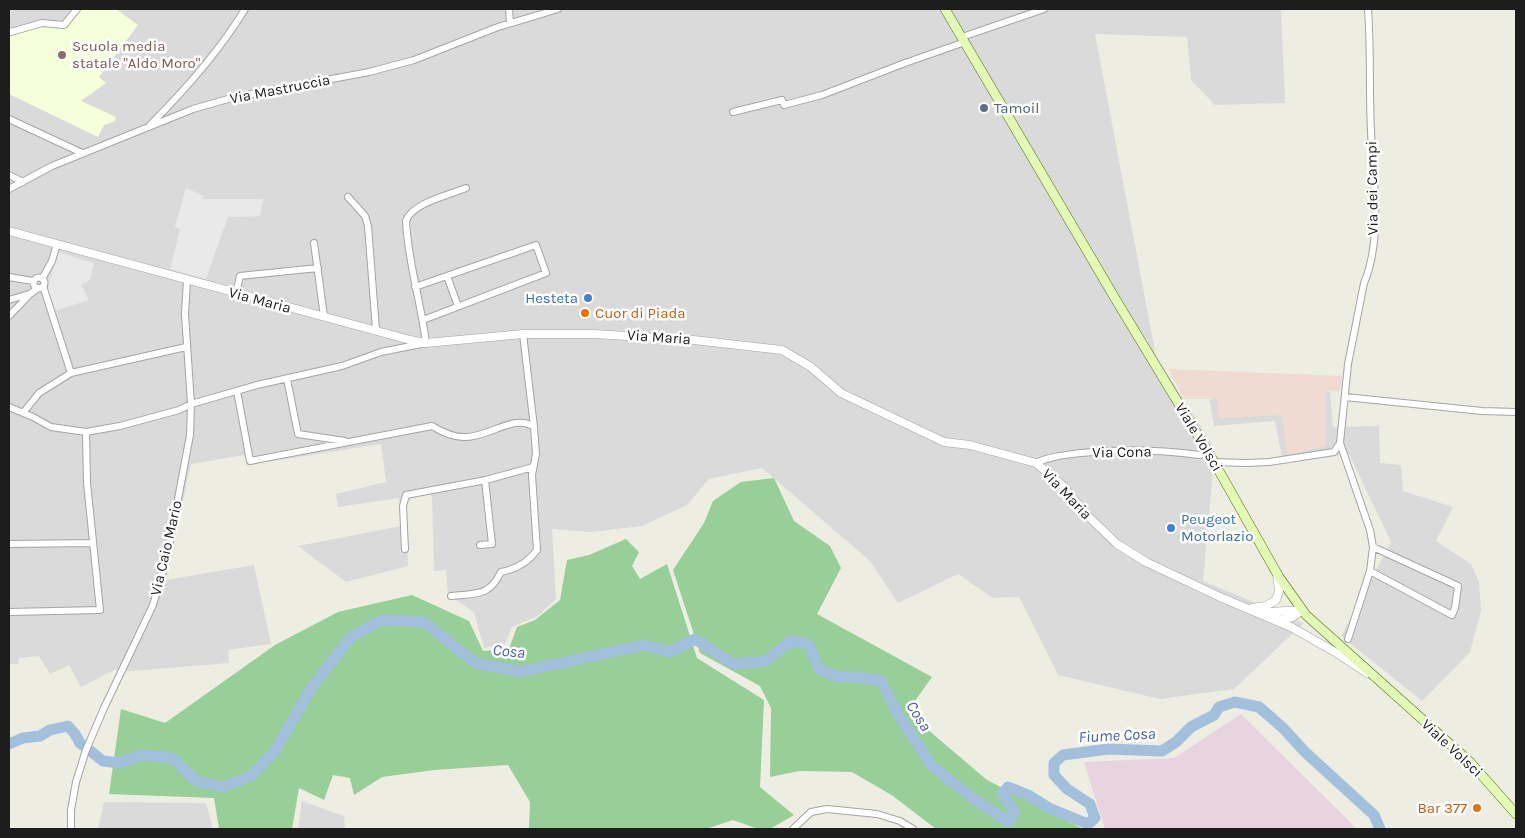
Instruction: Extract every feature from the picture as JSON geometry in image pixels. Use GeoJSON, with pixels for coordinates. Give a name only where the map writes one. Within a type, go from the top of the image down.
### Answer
{"type":"FeatureCollection","features":[{"type":"Feature","properties":{"kind":"main road","name":"Viale Volsci"},"geometry":{"type":"LineString","coordinates":[[945,9],[1121,308],[1208,451],[1276,571],[1302,610],[1376,679],[1470,762],[1516,814]]}},
{"type":"Feature","properties":{"kind":"street"},"geometry":{"type":"LineString","coordinates":[[9,31],[42,23],[64,25],[77,9]]}},
{"type":"Feature","properties":{"kind":"street"},"geometry":{"type":"LineString","coordinates":[[147,128],[178,97],[229,35],[245,9]]}},
{"type":"Feature","properties":{"kind":"street"},"geometry":{"type":"LineString","coordinates":[[509,9],[510,23]]}},
{"type":"Feature","properties":{"kind":"street","name":"Via Mastruccia"},"geometry":{"type":"LineString","coordinates":[[9,189],[52,166],[193,109],[235,97],[369,72],[414,60],[510,23],[558,9]]}},
{"type":"Feature","properties":{"kind":"street"},"geometry":{"type":"LineString","coordinates":[[733,112],[782,100],[784,105],[822,95],[1044,9]]}},
{"type":"Feature","properties":{"kind":"street","name":"Via dei Campi"},"geometry":{"type":"LineString","coordinates":[[1340,443],[1348,364],[1374,242],[1374,173],[1371,133],[1368,9]]}},
{"type":"Feature","properties":{"kind":"street"},"geometry":{"type":"LineString","coordinates":[[9,119],[82,153]]}},
{"type":"Feature","properties":{"kind":"street"},"geometry":{"type":"LineString","coordinates":[[9,175],[23,182]]}},
{"type":"Feature","properties":{"kind":"street"},"geometry":{"type":"LineString","coordinates":[[9,408],[51,427],[86,432],[120,426],[179,410],[191,404],[237,391],[342,366],[382,352],[426,343],[415,287],[407,229],[408,215],[420,206],[466,188]]}},
{"type":"Feature","properties":{"kind":"street"},"geometry":{"type":"LineString","coordinates":[[348,197],[365,216],[368,226],[376,330]]}},
{"type":"Feature","properties":{"kind":"street","name":"Via Maria"},"geometry":{"type":"LineString","coordinates":[[9,231],[426,343],[522,334],[624,335],[694,340],[782,350],[811,367],[841,393],[944,442],[970,445],[1036,463],[1063,486],[1086,514],[1117,544],[1146,562],[1247,608]]}},
{"type":"Feature","properties":{"kind":"street"},"geometry":{"type":"LineString","coordinates":[[314,243],[324,316]]}},
{"type":"Feature","properties":{"kind":"street"},"geometry":{"type":"LineString","coordinates":[[9,316],[30,294],[44,283],[42,278],[52,261],[56,244]]}},
{"type":"Feature","properties":{"kind":"street"},"geometry":{"type":"LineString","coordinates":[[415,287],[536,246],[546,273],[423,320]]}},
{"type":"Feature","properties":{"kind":"street"},"geometry":{"type":"LineString","coordinates":[[236,293],[240,276],[318,268]]}},
{"type":"Feature","properties":{"kind":"street"},"geometry":{"type":"LineString","coordinates":[[9,276],[34,281],[37,278],[42,278]]}},
{"type":"Feature","properties":{"kind":"street"},"geometry":{"type":"LineString","coordinates":[[447,276],[458,306]]}},
{"type":"Feature","properties":{"kind":"street","name":"Via Caio Mario"},"geometry":{"type":"LineString","coordinates":[[70,829],[76,782],[96,726],[152,607],[167,558],[190,435],[191,404],[185,314],[188,280]]}},
{"type":"Feature","properties":{"kind":"street"},"geometry":{"type":"LineString","coordinates":[[34,281],[34,285],[40,287]]}},
{"type":"Feature","properties":{"kind":"street"},"geometry":{"type":"LineString","coordinates":[[40,287],[71,373]]}},
{"type":"Feature","properties":{"kind":"street"},"geometry":{"type":"LineString","coordinates":[[9,300],[30,294]]}},
{"type":"Feature","properties":{"kind":"street"},"geometry":{"type":"LineString","coordinates":[[451,596],[478,594],[488,590],[495,584],[501,572],[512,570],[521,565],[529,560],[538,550],[533,467],[536,454],[534,427],[522,334]]}},
{"type":"Feature","properties":{"kind":"street"},"geometry":{"type":"LineString","coordinates":[[23,413],[39,393],[71,373],[186,347]]}},
{"type":"Feature","properties":{"kind":"street"},"geometry":{"type":"LineString","coordinates":[[287,379],[298,434],[352,442]]}},
{"type":"Feature","properties":{"kind":"street"},"geometry":{"type":"LineString","coordinates":[[237,391],[250,461],[432,426],[440,431],[464,438],[487,434],[510,423],[529,422],[534,427]]}},
{"type":"Feature","properties":{"kind":"street"},"geometry":{"type":"LineString","coordinates":[[1345,397],[1482,411],[1516,412]]}},
{"type":"Feature","properties":{"kind":"street"},"geometry":{"type":"LineString","coordinates":[[9,612],[100,610],[87,483],[86,432]]}},
{"type":"Feature","properties":{"kind":"street"},"geometry":{"type":"LineString","coordinates":[[1214,462],[1269,462],[1334,452],[1340,443]]}},
{"type":"Feature","properties":{"kind":"street"},"geometry":{"type":"LineString","coordinates":[[1340,443],[1370,530],[1373,547],[1370,571],[1348,639]]}},
{"type":"Feature","properties":{"kind":"street","name":"Via Cona"},"geometry":{"type":"LineString","coordinates":[[1036,463],[1045,458],[1108,450],[1149,450],[1200,455],[1208,451]]}},
{"type":"Feature","properties":{"kind":"street"},"geometry":{"type":"LineString","coordinates":[[405,549],[403,506],[406,495],[485,480],[533,467]]}},
{"type":"Feature","properties":{"kind":"street"},"geometry":{"type":"LineString","coordinates":[[480,545],[492,544],[485,480]]}},
{"type":"Feature","properties":{"kind":"street"},"geometry":{"type":"LineString","coordinates":[[9,544],[92,543]]}},
{"type":"Feature","properties":{"kind":"street"},"geometry":{"type":"LineString","coordinates":[[1370,571],[1452,615],[1455,608],[1458,586],[1373,547]]}},
{"type":"Feature","properties":{"kind":"street"},"geometry":{"type":"LineString","coordinates":[[1247,608],[1266,606],[1276,600],[1279,591],[1276,571]]}},
{"type":"Feature","properties":{"kind":"street"},"geometry":{"type":"LineString","coordinates":[[1247,608],[1271,612],[1302,610]]}},
{"type":"Feature","properties":{"kind":"street"},"geometry":{"type":"LineString","coordinates":[[1247,608],[1321,644],[1376,679]]}},
{"type":"Feature","properties":{"kind":"street"},"geometry":{"type":"LineString","coordinates":[[1266,617],[1286,620],[1302,610]]}},
{"type":"Feature","properties":{"kind":"street"},"geometry":{"type":"LineString","coordinates":[[793,829],[812,812],[826,809],[877,814],[900,820],[913,829]]}},
{"type":"Feature","properties":{"kind":"shaded area"},"geometry":{"type":"Polygon","coordinates":[[[9,9],[1281,9],[1285,103],[1215,105],[1191,80],[1187,37],[1095,34],[1156,356],[1215,449],[1203,581],[1304,623],[1234,689],[1160,699],[1058,675],[1019,597],[993,598],[958,574],[898,603],[870,561],[762,468],[709,479],[687,505],[642,526],[591,532],[552,529],[556,599],[538,616],[512,627],[505,644],[484,648],[474,612],[448,595],[446,570],[434,571],[432,496],[428,494],[413,496],[406,505],[408,566],[346,582],[298,546],[401,526],[399,498],[338,507],[336,494],[386,482],[381,444],[247,465],[244,455],[191,464],[166,580],[254,565],[271,644],[228,650],[229,663],[132,671],[114,670],[81,687],[69,665],[50,674],[39,656],[19,658],[18,664],[9,664],[9,9]]]}},
{"type":"Feature","properties":{"kind":"shaded area","name":"Scuola media statale \"Aldo Moro\""},"geometry":{"type":"Polygon","coordinates":[[[82,9],[116,9],[138,25],[99,77],[106,83],[81,101],[116,117],[115,121],[104,125],[98,137],[9,94],[9,34],[28,28],[52,25],[67,28],[82,9]]]}},
{"type":"Feature","properties":{"kind":"shaded area"},"geometry":{"type":"Polygon","coordinates":[[[186,188],[204,196],[202,199],[263,199],[260,216],[228,217],[206,279],[170,269],[180,229],[175,227],[186,188]]]}},
{"type":"Feature","properties":{"kind":"shaded area"},"geometry":{"type":"Polygon","coordinates":[[[58,252],[94,263],[90,280],[81,285],[89,300],[54,311],[47,291],[58,252]]]}},
{"type":"Feature","properties":{"kind":"shaded area"},"geometry":{"type":"Polygon","coordinates":[[[1169,369],[1342,376],[1340,391],[1325,392],[1326,446],[1287,456],[1282,415],[1219,418],[1217,399],[1184,399],[1169,369]]]}},
{"type":"Feature","properties":{"kind":"shaded area"},"geometry":{"type":"Polygon","coordinates":[[[1330,392],[1333,427],[1379,426],[1380,463],[1401,465],[1403,491],[1453,507],[1436,541],[1471,564],[1479,582],[1481,611],[1470,652],[1422,701],[1341,636],[1391,542],[1349,454],[1283,463],[1275,421],[1214,426],[1209,396],[1330,392]]]}},
{"type":"Feature","properties":{"kind":"shaded area"},"geometry":{"type":"Polygon","coordinates":[[[1241,714],[1357,829],[1105,829],[1084,762],[1174,758],[1241,714]]]}},
{"type":"Feature","properties":{"kind":"shaded area"},"geometry":{"type":"Polygon","coordinates":[[[302,801],[344,816],[345,829],[298,829],[302,801]]]}},
{"type":"Feature","properties":{"kind":"shaded area"},"geometry":{"type":"Polygon","coordinates":[[[104,802],[206,803],[213,829],[98,829],[104,802]]]}},
{"type":"Feature","properties":{"kind":"green space"},"geometry":{"type":"Polygon","coordinates":[[[774,478],[794,521],[830,546],[841,568],[817,614],[932,677],[907,712],[987,780],[1083,829],[936,829],[893,796],[852,772],[799,771],[770,777],[771,708],[760,686],[700,653],[673,570],[704,523],[713,501],[741,482],[774,478]]]}},
{"type":"Feature","properties":{"kind":"green space"},"geometry":{"type":"Polygon","coordinates":[[[626,539],[639,552],[632,566],[640,579],[667,564],[697,658],[764,700],[760,787],[794,815],[770,829],[758,829],[733,820],[706,829],[529,829],[530,802],[508,765],[434,770],[382,777],[354,795],[350,778],[333,775],[324,800],[299,788],[292,829],[219,829],[214,798],[109,794],[121,709],[165,723],[275,645],[338,612],[412,595],[469,621],[483,651],[509,649],[517,627],[535,620],[560,600],[567,560],[589,555],[626,539]]]}},
{"type":"Feature","properties":{"kind":"waterway","name":"Cosa"},"geometry":{"type":"LineString","coordinates":[[9,744],[23,738],[40,736],[50,730],[68,726],[80,743],[103,761],[119,763],[142,755],[172,758],[196,781],[223,787],[251,776],[275,751],[312,687],[351,637],[382,620],[424,622],[475,663],[520,672],[644,645],[670,652],[695,639],[733,664],[766,661],[792,640],[809,645],[819,669],[838,677],[858,677],[881,681],[899,716],[932,766],[971,797],[1008,822],[1015,813],[1002,794],[1008,787],[1028,795],[1049,808],[1088,824],[1095,818],[1090,804],[1067,789],[1054,775],[1054,763],[1063,755],[1108,749],[1162,751],[1176,742],[1191,727],[1214,715],[1219,707],[1235,702],[1259,707],[1283,728],[1305,752],[1374,815],[1380,829]]}},
{"type":"Feature","properties":{"kind":"place","name":"Scuola media statale \"Aldo Moro\""},"geometry":{"type":"Point","coordinates":[62,55]}},
{"type":"Feature","properties":{"kind":"place","name":"Tamoil"},"geometry":{"type":"Point","coordinates":[984,108]}},
{"type":"Feature","properties":{"kind":"place","name":"Hesteta"},"geometry":{"type":"Point","coordinates":[588,298]}},
{"type":"Feature","properties":{"kind":"place","name":"Cuor di Piada"},"geometry":{"type":"Point","coordinates":[585,313]}},
{"type":"Feature","properties":{"kind":"place","name":"Peugeot Motorlazio"},"geometry":{"type":"Point","coordinates":[1171,528]}},
{"type":"Feature","properties":{"kind":"place","name":"Bar 377"},"geometry":{"type":"Point","coordinates":[1477,808]}},
{"type":"Feature","properties":{"kind":"water label","name":"Fiume Cosa"},"geometry":{"type":"Point","coordinates":[1117,735]}}]}
